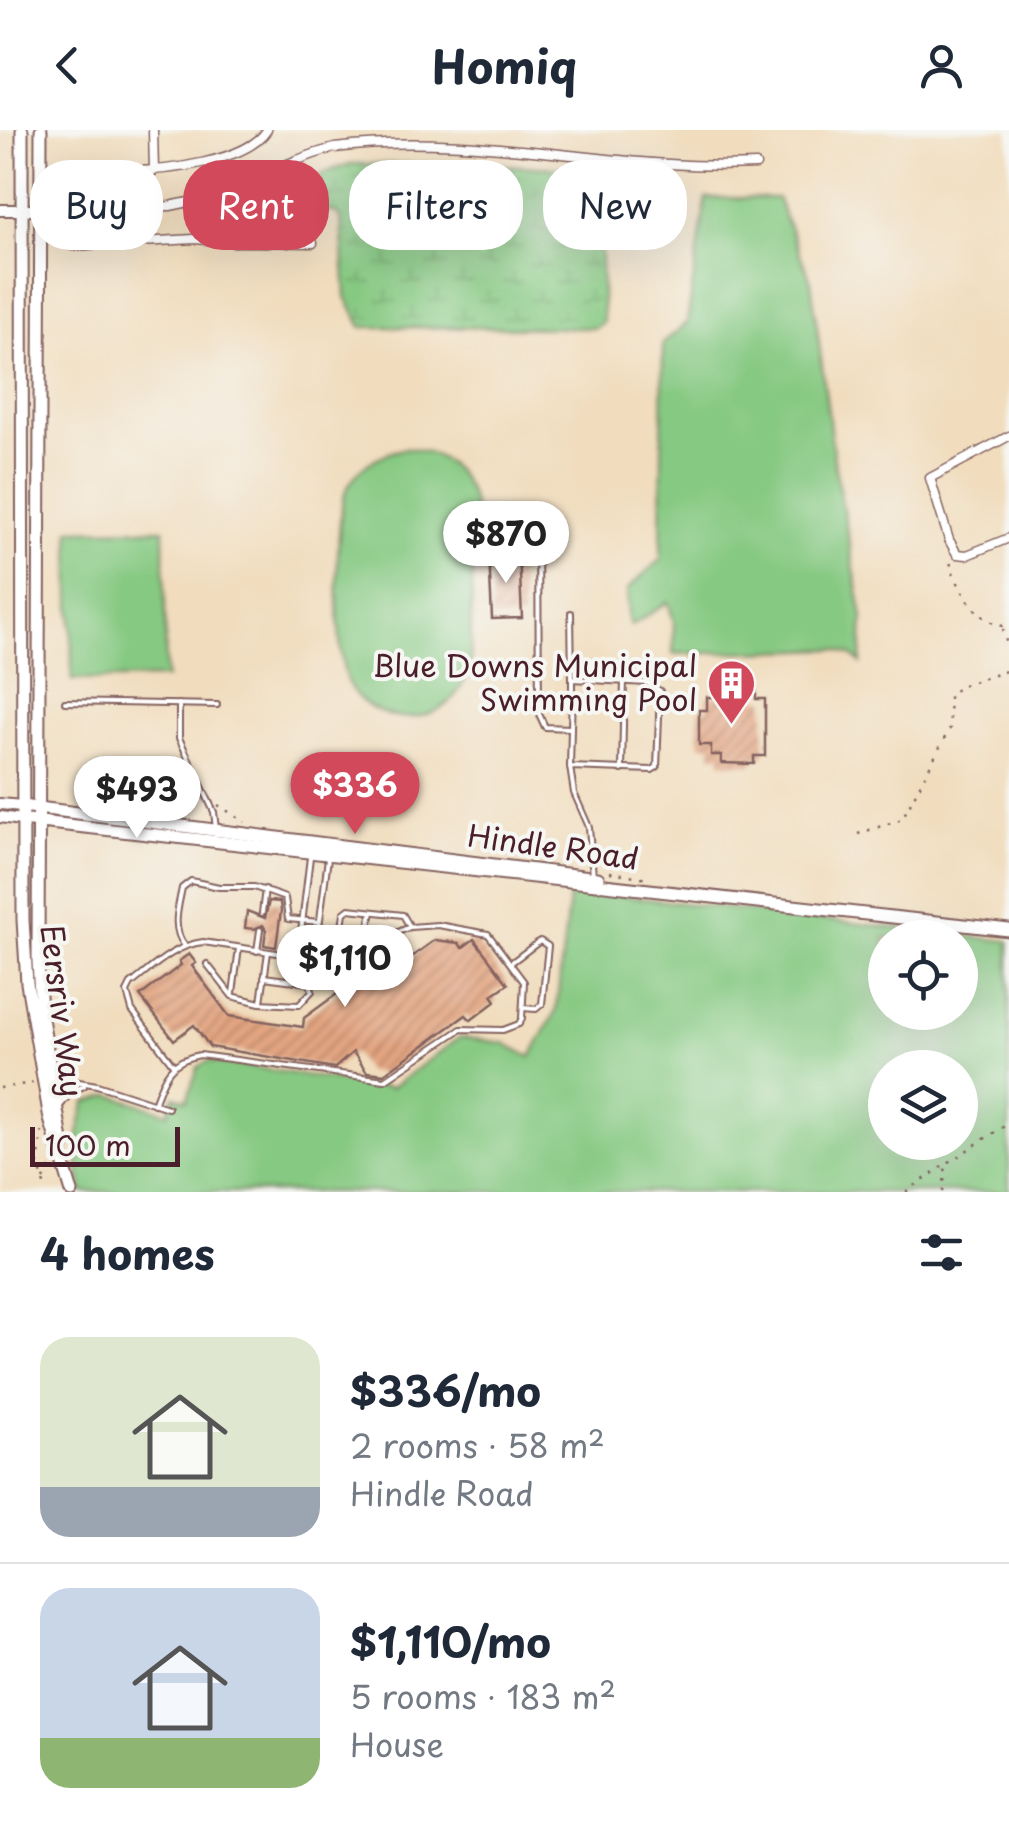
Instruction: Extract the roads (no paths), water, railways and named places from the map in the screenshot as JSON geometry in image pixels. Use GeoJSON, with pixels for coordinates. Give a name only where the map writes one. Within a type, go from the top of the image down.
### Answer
{"type":"FeatureCollection","features":[{"type":"Feature","properties":{"kind":"main road","name":"Eersriv Way"},"geometry":{"type":"LineString","coordinates":[[22,130],[22,813],[28,983],[52,1132],[72,1192]]}},
{"type":"Feature","properties":{"kind":"main road","name":"Eersriv Way"},"geometry":{"type":"LineString","coordinates":[[41,130],[41,160]]}},
{"type":"Feature","properties":{"kind":"main road","name":"Eersriv Way"},"geometry":{"type":"LineString","coordinates":[[42,250],[39,992],[52,1118],[67,1176]]}},
{"type":"Feature","properties":{"kind":"main road","name":"Hindle Road"},"geometry":{"type":"LineString","coordinates":[[22,813],[1009,930]]}},
{"type":"Feature","properties":{"kind":"main road","name":"Hindle Road"},"geometry":{"type":"LineString","coordinates":[[41,815],[216,830],[311,847]]}},
{"type":"Feature","properties":{"kind":"street"},"geometry":{"type":"LineString","coordinates":[[154,130],[154,160]]}},
{"type":"Feature","properties":{"kind":"street"},"geometry":{"type":"LineString","coordinates":[[213,160],[259,140],[267,130]]}},
{"type":"Feature","properties":{"kind":"street"},"geometry":{"type":"LineString","coordinates":[[302,160],[318,152],[422,135],[706,166],[756,165]]}},
{"type":"Feature","properties":{"kind":"street"},"geometry":{"type":"LineString","coordinates":[[0,210],[30,210]]}},
{"type":"Feature","properties":{"kind":"street"},"geometry":{"type":"LineString","coordinates":[[1009,436],[930,478],[955,551],[963,556],[1009,538]]}},
{"type":"Feature","properties":{"kind":"street","name":"Hindle Road"},"geometry":{"type":"LineString","coordinates":[[0,804],[22,813]]}},
{"type":"Feature","properties":{"kind":"street","name":"Hindle Road"},"geometry":{"type":"LineString","coordinates":[[0,818],[22,813]]}},
{"type":"Feature","properties":{"kind":"lane"},"geometry":{"type":"LineString","coordinates":[[538,528],[539,714],[545,727],[571,728]]}},
{"type":"Feature","properties":{"kind":"lane"},"geometry":{"type":"LineString","coordinates":[[571,613],[570,767],[574,792],[589,827],[592,882]]}},
{"type":"Feature","properties":{"kind":"lane"},"geometry":{"type":"LineString","coordinates":[[570,767],[657,768],[660,691],[648,683],[572,679]]}},
{"type":"Feature","properties":{"kind":"lane"},"geometry":{"type":"LineString","coordinates":[[622,770],[624,680]]}},
{"type":"Feature","properties":{"kind":"lane"},"geometry":{"type":"LineString","coordinates":[[65,702],[217,704]]}},
{"type":"Feature","properties":{"kind":"lane"},"geometry":{"type":"LineString","coordinates":[[179,704],[179,738],[214,812],[216,830]]}},
{"type":"Feature","properties":{"kind":"lane"},"geometry":{"type":"LineString","coordinates":[[298,957],[311,847]]}},
{"type":"Feature","properties":{"kind":"lane"},"geometry":{"type":"LineString","coordinates":[[315,958],[329,849]]}},
{"type":"Feature","properties":{"kind":"lane"},"geometry":{"type":"LineString","coordinates":[[185,946],[178,938],[176,924],[182,888],[188,882],[265,890],[285,898],[288,919],[320,922]]}},
{"type":"Feature","properties":{"kind":"lane"},"geometry":{"type":"LineString","coordinates":[[262,914],[265,890]]}},
{"type":"Feature","properties":{"kind":"lane"},"geometry":{"type":"LineString","coordinates":[[339,945],[346,910],[405,916],[410,927]]}},
{"type":"Feature","properties":{"kind":"lane"},"geometry":{"type":"LineString","coordinates":[[364,955],[372,912]]}},
{"type":"Feature","properties":{"kind":"lane"},"geometry":{"type":"LineString","coordinates":[[154,1104],[163,1078],[186,1057],[210,1055],[386,1080],[460,1029],[511,1029],[522,1018],[524,982],[488,934],[438,924],[410,927],[389,936],[364,955],[338,962],[203,942],[185,946],[131,984],[127,992],[132,1010],[173,1065]]}},
{"type":"Feature","properties":{"kind":"lane"},"geometry":{"type":"LineString","coordinates":[[257,950],[260,930]]}},
{"type":"Feature","properties":{"kind":"lane"},"geometry":{"type":"LineString","coordinates":[[511,963],[540,941],[548,946],[542,1004],[536,1009],[523,1008]]}},
{"type":"Feature","properties":{"kind":"lane"},"geometry":{"type":"LineString","coordinates":[[232,996],[238,948]]}},
{"type":"Feature","properties":{"kind":"lane"},"geometry":{"type":"LineString","coordinates":[[260,1003],[268,952]]}},
{"type":"Feature","properties":{"kind":"lane"},"geometry":{"type":"LineString","coordinates":[[207,964],[232,996],[297,1006],[312,991],[310,983],[264,976]]}},
{"type":"Feature","properties":{"kind":"lane"},"geometry":{"type":"LineString","coordinates":[[48,1059],[61,1077],[168,1108]]}},
{"type":"Feature","properties":{"kind":"lane"},"geometry":{"type":"LineString","coordinates":[[52,1118],[66,1097],[88,1084]]}},
{"type":"Feature","properties":{"kind":"place","name":"Blue Downs Municipal Swimming Pool"},"geometry":{"type":"Point","coordinates":[732,726]}}]}
